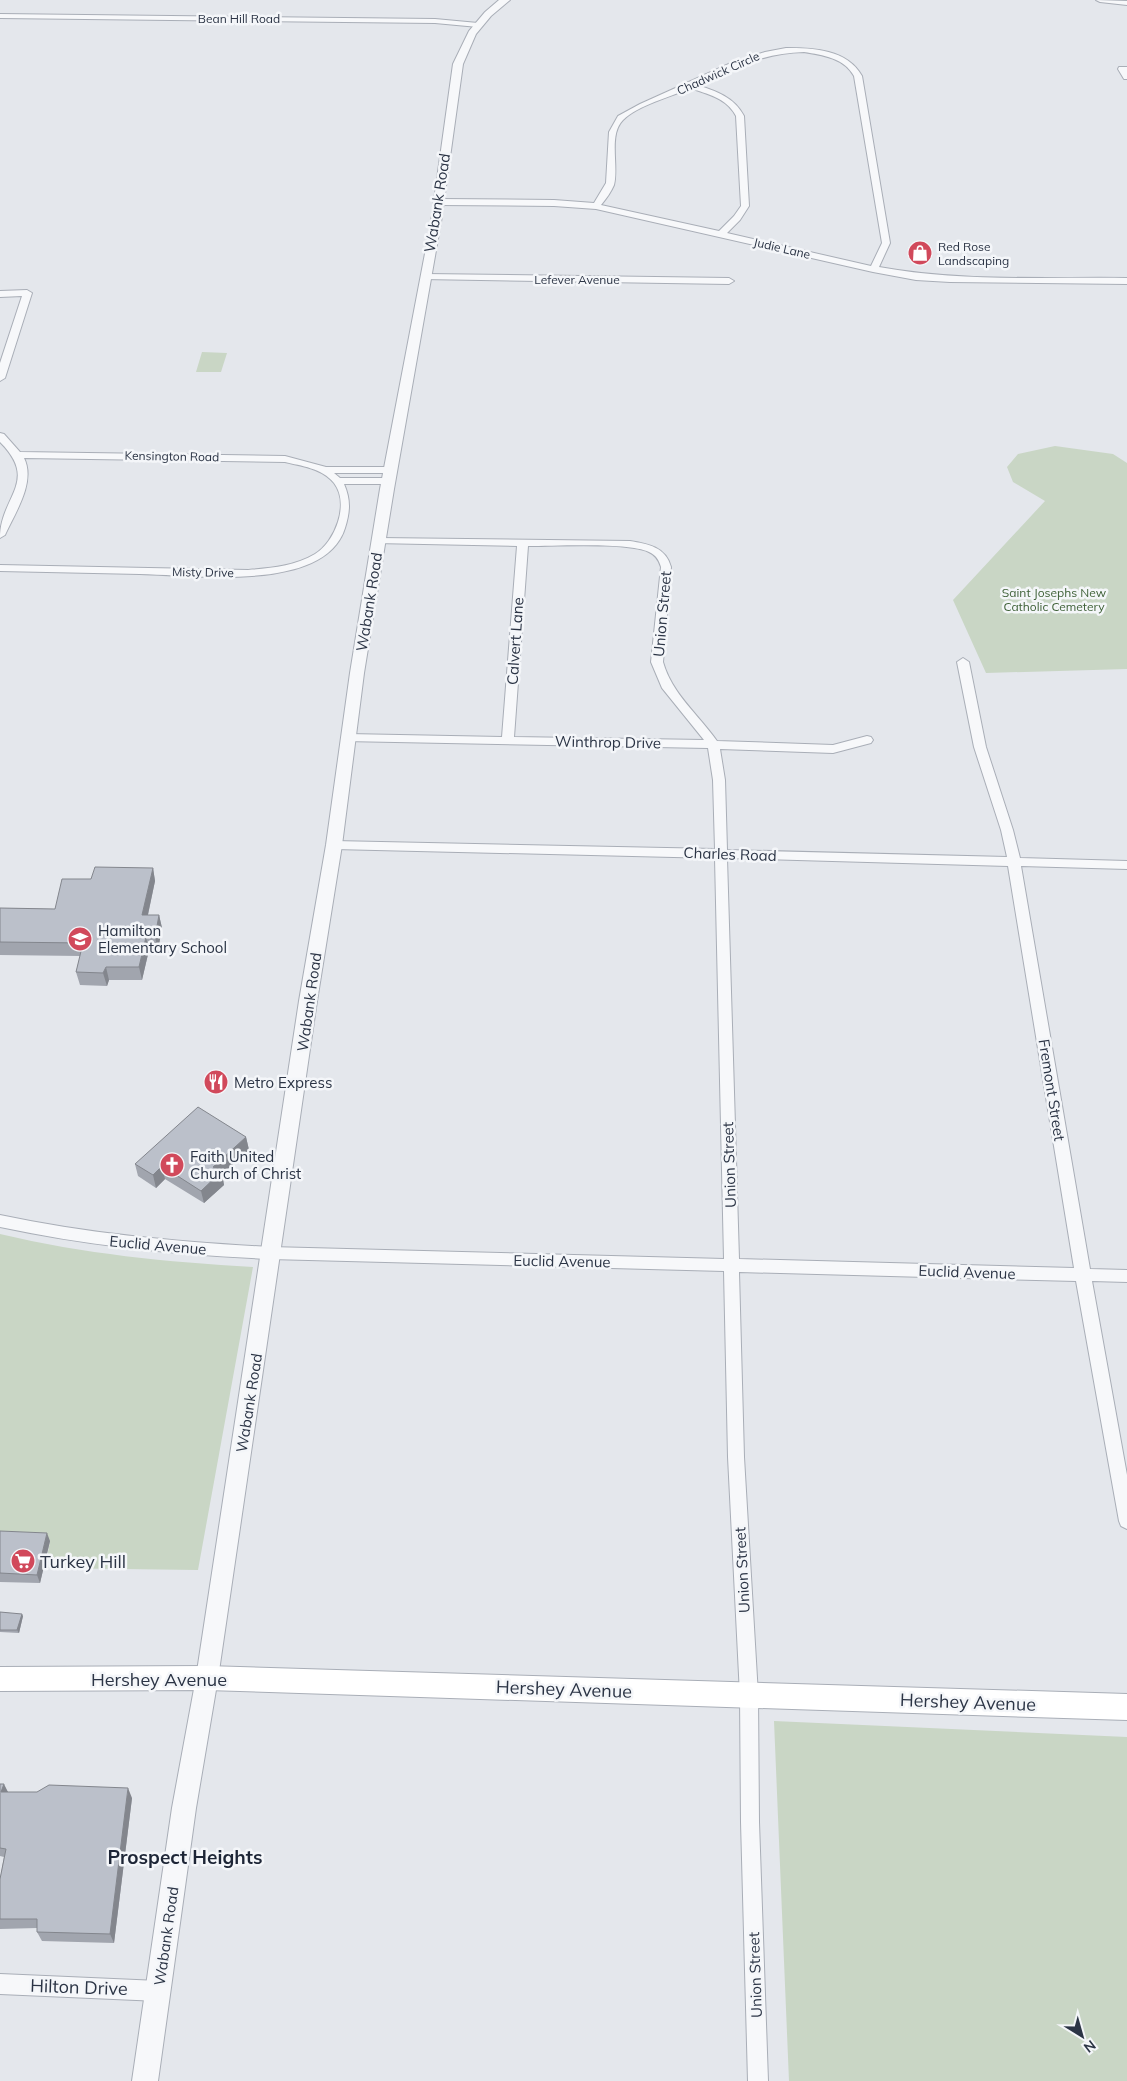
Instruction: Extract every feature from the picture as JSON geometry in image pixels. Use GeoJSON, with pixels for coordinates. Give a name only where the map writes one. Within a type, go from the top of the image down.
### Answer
{"type":"FeatureCollection","features":[{"type":"Feature","properties":{"kind":"main road","name":"Hershey Avenue"},"geometry":{"type":"LineString","coordinates":[[0,1679],[207,1678],[1127,1707]]}},
{"type":"Feature","properties":{"kind":"street","name":"Wabank Road"},"geometry":{"type":"LineString","coordinates":[[145,2081],[184,1808],[207,1678],[308,1001],[334,845],[348,738],[379,540],[439,202],[458,64],[472,33],[488,14],[505,0]]}},
{"type":"Feature","properties":{"kind":"street"},"geometry":{"type":"LineString","coordinates":[[1100,0],[1127,3]]}},
{"type":"Feature","properties":{"kind":"street","name":"Bean Hill Road"},"geometry":{"type":"LineString","coordinates":[[0,16],[415,20],[478,25]]}},
{"type":"Feature","properties":{"kind":"street","name":"Chadwick Circle"},"geometry":{"type":"LineString","coordinates":[[596,206],[610,184],[613,172],[613,133],[616,123],[627,114],[750,58],[775,51],[818,52],[836,57],[854,68],[858,76],[886,243],[883,253],[873,269]]}},
{"type":"Feature","properties":{"kind":"street"},"geometry":{"type":"LineString","coordinates":[[1127,69],[1122,69],[1127,77]]}},
{"type":"Feature","properties":{"kind":"street"},"geometry":{"type":"LineString","coordinates":[[690,85],[723,98],[738,110],[740,116],[745,206],[722,234]]}},
{"type":"Feature","properties":{"kind":"street","name":"Judie Lane"},"geometry":{"type":"LineString","coordinates":[[439,202],[554,203],[596,206],[873,269],[916,277],[1127,281]]}},
{"type":"Feature","properties":{"kind":"street","name":"Lefever Avenue"},"geometry":{"type":"LineString","coordinates":[[425,277],[729,280]]}},
{"type":"Feature","properties":{"kind":"street"},"geometry":{"type":"LineString","coordinates":[[0,294],[27,293],[0,378]]}},
{"type":"Feature","properties":{"kind":"street"},"geometry":{"type":"LineString","coordinates":[[0,436],[18,455],[23,465],[18,493],[0,534]]}},
{"type":"Feature","properties":{"kind":"street","name":"Kensington Road"},"geometry":{"type":"LineString","coordinates":[[18,455],[285,459],[311,464],[325,470],[338,481]]}},
{"type":"Feature","properties":{"kind":"street","name":"Kensington Road"},"geometry":{"type":"LineString","coordinates":[[325,470],[390,476]]}},
{"type":"Feature","properties":{"kind":"street"},"geometry":{"type":"LineString","coordinates":[[338,481],[390,476]]}},
{"type":"Feature","properties":{"kind":"street","name":"Misty Drive"},"geometry":{"type":"LineString","coordinates":[[0,568],[248,573],[282,569],[303,563],[321,554],[336,540],[343,518],[346,497],[338,481]]}},
{"type":"Feature","properties":{"kind":"street","name":"Union Street"},"geometry":{"type":"LineString","coordinates":[[379,540],[630,544],[647,547],[662,556],[666,567],[657,662],[659,670],[674,698],[696,722],[713,745],[718,773],[721,854],[736,1458],[749,1695],[750,1822],[758,2081]]}},
{"type":"Feature","properties":{"kind":"street","name":"Calvert Lane"},"geometry":{"type":"LineString","coordinates":[[508,740],[522,542]]}},
{"type":"Feature","properties":{"kind":"street","name":"Fremont Street"},"geometry":{"type":"LineString","coordinates":[[963,662],[980,747],[1007,830],[1014,861],[1083,1275],[1127,1521]]}},
{"type":"Feature","properties":{"kind":"street","name":"Winthrop Drive"},"geometry":{"type":"LineString","coordinates":[[348,738],[508,740],[833,749],[867,740]]}},
{"type":"Feature","properties":{"kind":"street","name":"Charles Road"},"geometry":{"type":"LineString","coordinates":[[334,845],[1127,865]]}},
{"type":"Feature","properties":{"kind":"street","name":"Euclid Avenue"},"geometry":{"type":"LineString","coordinates":[[0,1220],[34,1229],[100,1240],[173,1248],[270,1253],[1127,1276]]}},
{"type":"Feature","properties":{"kind":"street","name":"Hilton Drive"},"geometry":{"type":"LineString","coordinates":[[0,1984],[159,1990]]}},
{"type":"Feature","properties":{"kind":"green space"},"geometry":{"type":"Polygon","coordinates":[[[202,352],[227,353],[221,372],[196,372],[202,352]]]}},
{"type":"Feature","properties":{"kind":"green space","name":"Saint Josephs New Catholic Cemetery"},"geometry":{"type":"Polygon","coordinates":[[[1055,446],[1113,454],[1127,463],[1127,669],[986,673],[953,600],[1045,501],[1013,482],[1007,467],[1018,454],[1055,446]]]}},
{"type":"Feature","properties":{"kind":"green space"},"geometry":{"type":"Polygon","coordinates":[[[0,1234],[94,1252],[189,1263],[253,1267],[198,1570],[45,1568],[50,1541],[0,1539],[0,1234]]]}},
{"type":"Feature","properties":{"kind":"green space"},"geometry":{"type":"Polygon","coordinates":[[[774,1721],[1127,1737],[1127,2081],[789,2081],[774,1721]]]}},
{"type":"Feature","properties":{"kind":"building","name":"Hamilton Elementary School"},"geometry":{"type":"Polygon","coordinates":[[[95,867],[153,868],[142,915],[159,915],[155,937],[146,937],[139,967],[106,967],[103,973],[76,972],[83,943],[0,942],[0,908],[55,909],[62,879],[91,879],[95,867]]]}},
{"type":"Feature","properties":{"kind":"building"},"geometry":{"type":"Polygon","coordinates":[[[198,1107],[246,1137],[213,1167],[221,1172],[201,1191],[162,1166],[153,1175],[135,1164],[198,1107]]]}},
{"type":"Feature","properties":{"kind":"building","name":"Turkey Hill"},"geometry":{"type":"Polygon","coordinates":[[[0,1531],[47,1533],[37,1575],[0,1573],[0,1531]]]}},
{"type":"Feature","properties":{"kind":"building"},"geometry":{"type":"Polygon","coordinates":[[[0,1612],[22,1614],[17,1630],[0,1630],[0,1612]]]}},
{"type":"Feature","properties":{"kind":"building"},"geometry":{"type":"Polygon","coordinates":[[[0,1784],[4,1784],[1,1792],[37,1792],[49,1785],[128,1788],[110,1934],[37,1932],[37,1919],[0,1919],[0,1879],[6,1849],[0,1848],[0,1784]]]}},
{"type":"Feature","properties":{"kind":"place","name":"Red Rose Landscaping"},"geometry":{"type":"Point","coordinates":[920,253]}},
{"type":"Feature","properties":{"kind":"place","name":"Hamilton Elementary School"},"geometry":{"type":"Point","coordinates":[80,939]}},
{"type":"Feature","properties":{"kind":"place","name":"Metro Express"},"geometry":{"type":"Point","coordinates":[216,1082]}},
{"type":"Feature","properties":{"kind":"place","name":"Faith United Church of Christ"},"geometry":{"type":"Point","coordinates":[172,1165]}},
{"type":"Feature","properties":{"kind":"place","name":"Turkey Hill"},"geometry":{"type":"Point","coordinates":[23,1561]}},
{"type":"Feature","properties":{"kind":"district","name":"Prospect Heights"},"geometry":{"type":"Point","coordinates":[185,1857]}}]}
